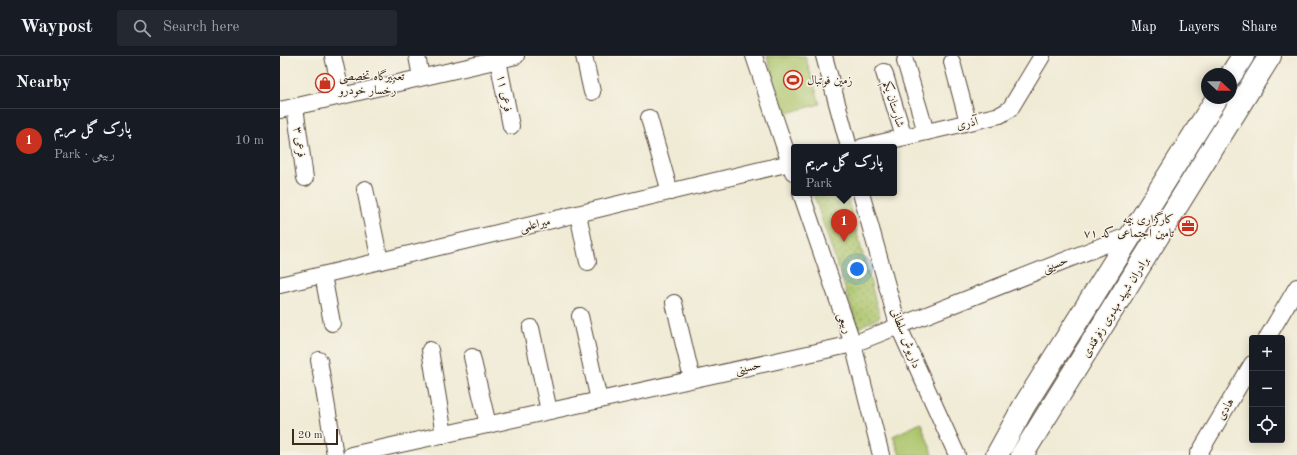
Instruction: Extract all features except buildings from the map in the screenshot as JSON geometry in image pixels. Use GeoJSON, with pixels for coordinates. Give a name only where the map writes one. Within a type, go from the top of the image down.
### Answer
{"type":"FeatureCollection","features":[{"type":"Feature","properties":{"kind":"main road"},"geometry":{"type":"LineString","coordinates":[[1235,68],[1243,56]]}},
{"type":"Feature","properties":{"kind":"main road","name":"برادران شهید مهدوی زفرقندی"},"geometry":{"type":"LineString","coordinates":[[1022,455],[1164,230],[1270,56]]}},
{"type":"Feature","properties":{"kind":"main road","name":"برادران شهید مهدوی زفرقندی"},"geometry":{"type":"LineString","coordinates":[[997,455],[1024,406],[1213,104]]}},
{"type":"Feature","properties":{"kind":"main road"},"geometry":{"type":"LineString","coordinates":[[1132,234],[1164,230]]}},
{"type":"Feature","properties":{"kind":"street"},"geometry":{"type":"LineString","coordinates":[[333,56],[342,96]]}},
{"type":"Feature","properties":{"kind":"street"},"geometry":{"type":"LineString","coordinates":[[417,56],[421,78]]}},
{"type":"Feature","properties":{"kind":"street"},"geometry":{"type":"LineString","coordinates":[[584,56],[592,92]]}},
{"type":"Feature","properties":{"kind":"street"},"geometry":{"type":"LineString","coordinates":[[754,56],[791,165]]}},
{"type":"Feature","properties":{"kind":"street"},"geometry":{"type":"LineString","coordinates":[[824,56],[848,144]]}},
{"type":"Feature","properties":{"kind":"street","name":"آذری"},"geometry":{"type":"LineString","coordinates":[[875,144],[1000,115],[1010,109],[1042,56]]}},
{"type":"Feature","properties":{"kind":"street"},"geometry":{"type":"LineString","coordinates":[[287,108],[421,78],[466,61],[508,57]]}},
{"type":"Feature","properties":{"kind":"street","name":"فرعی ۱۱"},"geometry":{"type":"LineString","coordinates":[[508,57],[511,126]]}},
{"type":"Feature","properties":{"kind":"street"},"geometry":{"type":"LineString","coordinates":[[906,61],[926,132]]}},
{"type":"Feature","properties":{"kind":"street"},"geometry":{"type":"LineString","coordinates":[[952,62],[968,122]]}},
{"type":"Feature","properties":{"kind":"street","name":"شارستان یکم"},"geometry":{"type":"LineString","coordinates":[[884,72],[904,137]]}},
{"type":"Feature","properties":{"kind":"street","name":"فرعی ۳"},"geometry":{"type":"LineString","coordinates":[[287,108],[305,178]]}},
{"type":"Feature","properties":{"kind":"street"},"geometry":{"type":"LineString","coordinates":[[649,118],[670,192]]}},
{"type":"Feature","properties":{"kind":"street","name":"میراعلمی"},"geometry":{"type":"LineString","coordinates":[[280,285],[670,192],[791,168]]}},
{"type":"Feature","properties":{"kind":"street"},"geometry":{"type":"LineString","coordinates":[[364,189],[380,261]]}},
{"type":"Feature","properties":{"kind":"street","name":"ربیعی"},"geometry":{"type":"LineString","coordinates":[[802,196],[853,344],[881,455]]}},
{"type":"Feature","properties":{"kind":"street","name":"داریوش سلطانی"},"geometry":{"type":"LineString","coordinates":[[862,196],[898,325],[956,455]]}},
{"type":"Feature","properties":{"kind":"street"},"geometry":{"type":"LineString","coordinates":[[578,214],[588,262]]}},
{"type":"Feature","properties":{"kind":"street","name":"حسینی"},"geometry":{"type":"LineString","coordinates":[[352,455],[853,344],[1132,234]]}},
{"type":"Feature","properties":{"kind":"street"},"geometry":{"type":"LineString","coordinates":[[322,275],[332,323]]}},
{"type":"Feature","properties":{"kind":"street"},"geometry":{"type":"LineString","coordinates":[[1269,335],[1297,287]]}},
{"type":"Feature","properties":{"kind":"street"},"geometry":{"type":"LineString","coordinates":[[674,303],[692,379]]}},
{"type":"Feature","properties":{"kind":"street"},"geometry":{"type":"LineString","coordinates":[[580,316],[599,400]]}},
{"type":"Feature","properties":{"kind":"street"},"geometry":{"type":"LineString","coordinates":[[531,328],[550,411]]}},
{"type":"Feature","properties":{"kind":"street"},"geometry":{"type":"LineString","coordinates":[[430,350],[444,434]]}},
{"type":"Feature","properties":{"kind":"street"},"geometry":{"type":"LineString","coordinates":[[472,357],[488,425]]}},
{"type":"Feature","properties":{"kind":"street"},"geometry":{"type":"LineString","coordinates":[[319,360],[335,455]]}},
{"type":"Feature","properties":{"kind":"street","name":"هادی"},"geometry":{"type":"LineString","coordinates":[[1198,455],[1249,369]]}},
{"type":"Feature","properties":{"kind":"green space","name":"زمین فوتبال"},"geometry":{"type":"Polygon","coordinates":[[[767,56],[805,56],[820,104],[784,114],[767,56]]]}},
{"type":"Feature","properties":{"kind":"green space"},"geometry":{"type":"Polygon","coordinates":[[[814,196],[847,196],[880,317],[858,328],[814,196]]]}},
{"type":"Feature","properties":{"kind":"green space"},"geometry":{"type":"Polygon","coordinates":[[[921,423],[933,455],[900,455],[893,436],[921,423]]]}},
{"type":"Feature","properties":{"kind":"place","name":"زمین فوتبال"},"geometry":{"type":"Point","coordinates":[793,80]}},
{"type":"Feature","properties":{"kind":"place","name":"تعمیرگاه تخصصی رُخسار خودرو"},"geometry":{"type":"Point","coordinates":[325,83]}},
{"type":"Feature","properties":{"kind":"place","name":"کارگزاری بیمه تامین اجتماعی کد ۷۱"},"geometry":{"type":"Point","coordinates":[1188,226]}},
{"type":"Feature","properties":{"kind":"place","name":"پارک گل مریم"},"geometry":{"type":"Point","coordinates":[844,242]}}]}
